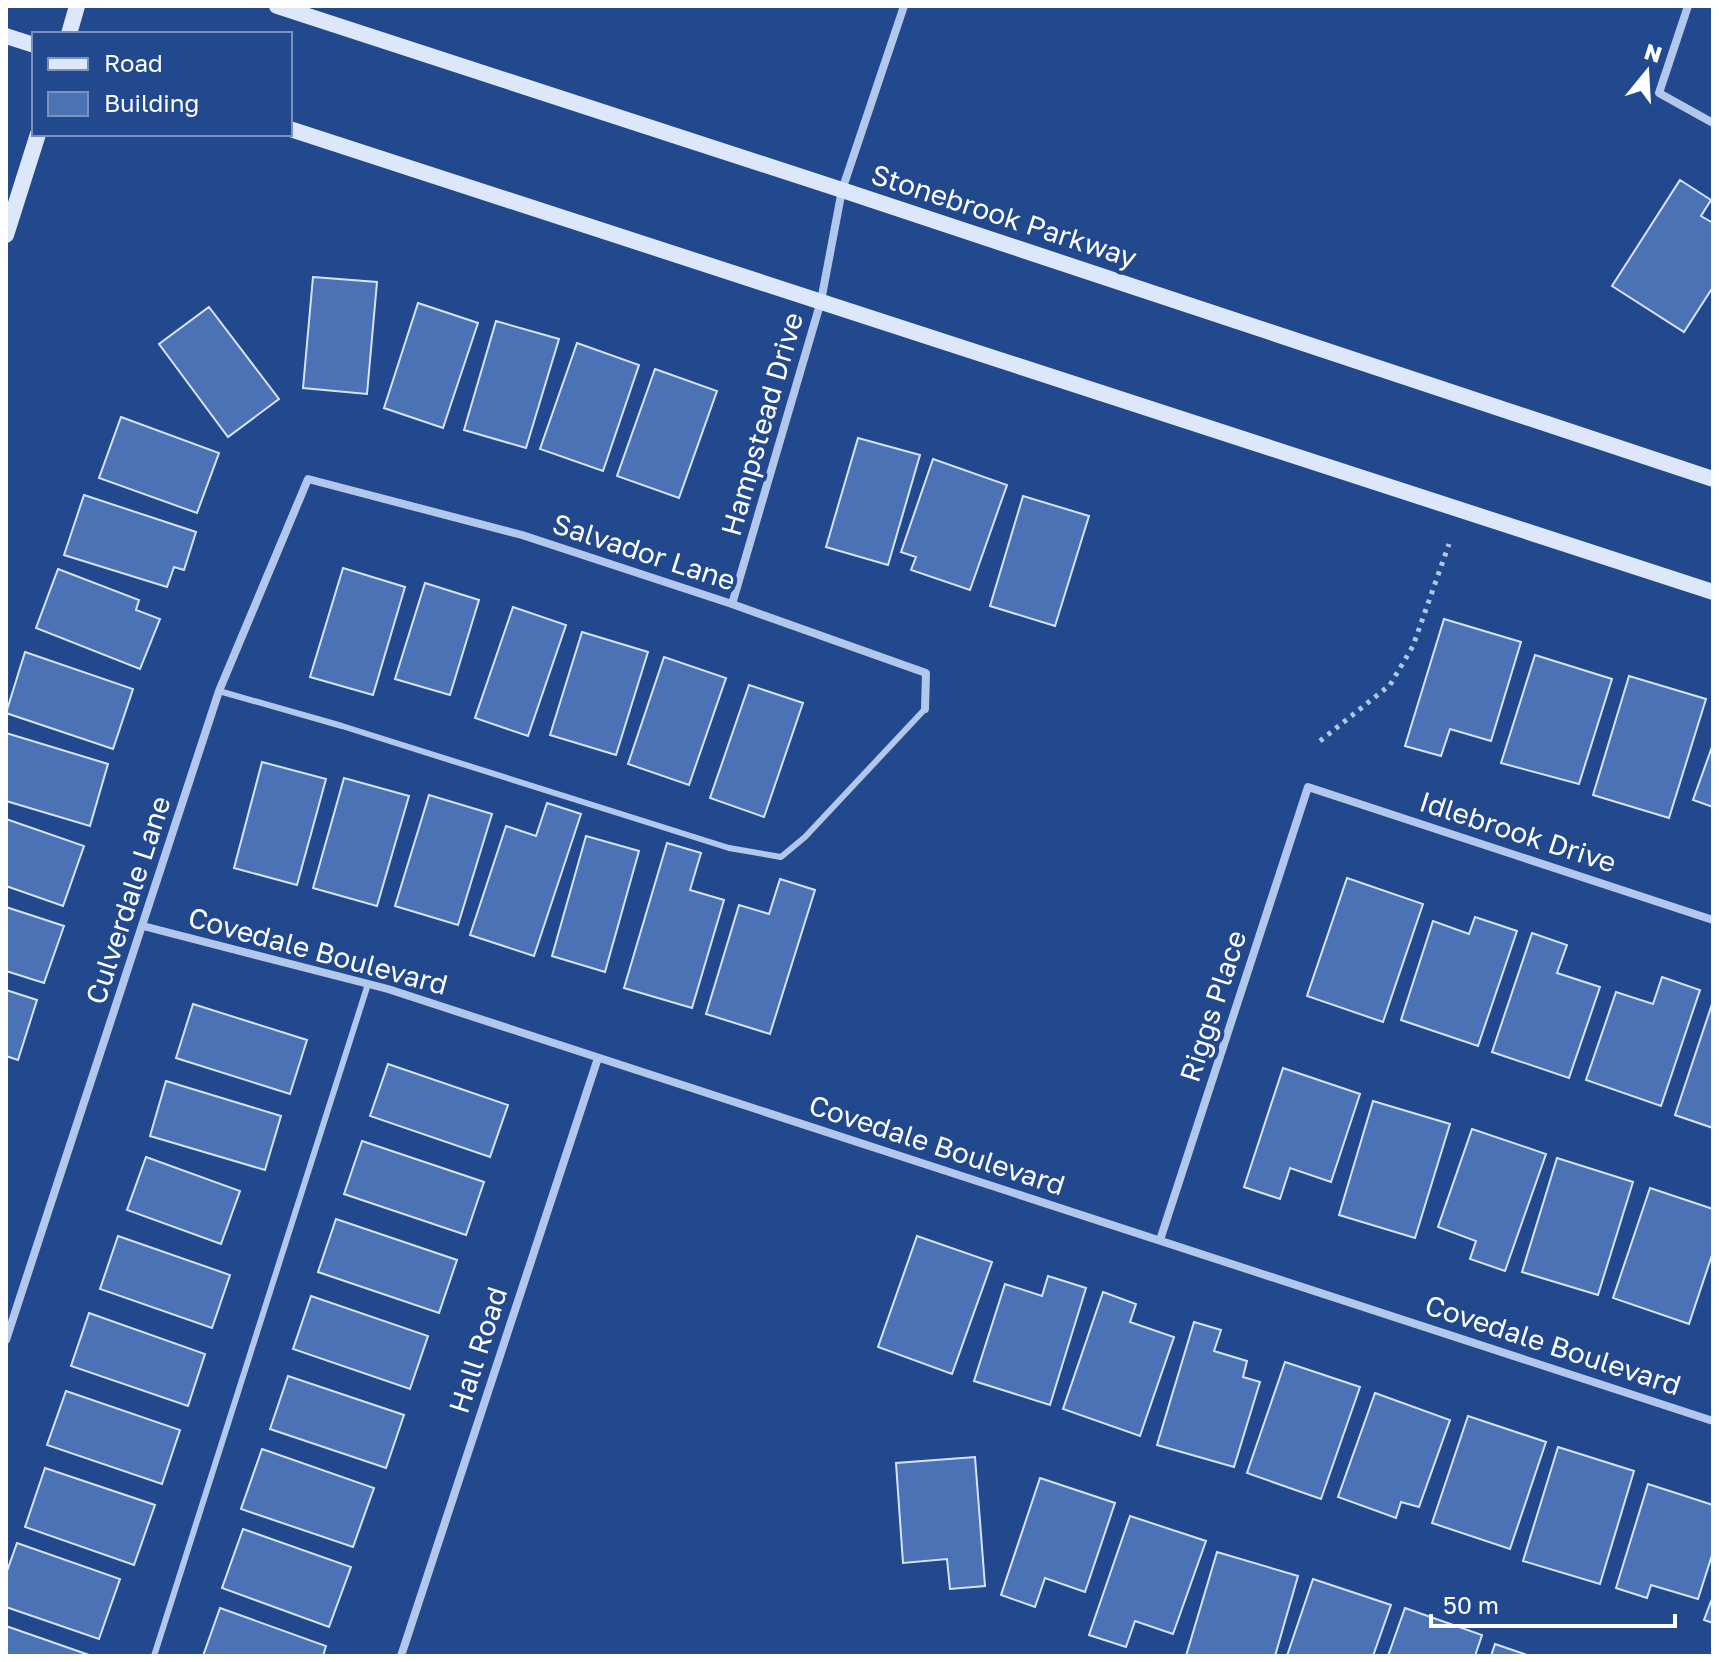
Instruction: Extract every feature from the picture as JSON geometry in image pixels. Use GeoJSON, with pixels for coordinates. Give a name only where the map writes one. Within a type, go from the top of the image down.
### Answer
{"type":"FeatureCollection","features":[{"type":"Feature","properties":{"kind":"main road"},"geometry":{"type":"LineString","coordinates":[[70,32],[77,6]]}},
{"type":"Feature","properties":{"kind":"main road","name":"Stonebrook Parkway"},"geometry":{"type":"LineString","coordinates":[[277,6],[1713,479]]}},
{"type":"Feature","properties":{"kind":"main road"},"geometry":{"type":"LineString","coordinates":[[6,36],[32,44]]}},
{"type":"Feature","properties":{"kind":"main road"},"geometry":{"type":"LineString","coordinates":[[292,130],[1713,592]]}},
{"type":"Feature","properties":{"kind":"main road"},"geometry":{"type":"LineString","coordinates":[[6,235],[37,136]]}},
{"type":"Feature","properties":{"kind":"street","name":"Hampstead Drive"},"geometry":{"type":"LineString","coordinates":[[732,604],[821,301],[842,190],[904,6]]}},
{"type":"Feature","properties":{"kind":"street"},"geometry":{"type":"LineString","coordinates":[[1688,6],[1659,93],[1713,123]]}},
{"type":"Feature","properties":{"kind":"street","name":"Salvador Lane"},"geometry":{"type":"LineString","coordinates":[[308,479],[493,526],[732,604],[926,673],[925,709]]}},
{"type":"Feature","properties":{"kind":"street","name":"Culverdale Lane"},"geometry":{"type":"LineString","coordinates":[[6,1340],[219,691],[308,479]]}},
{"type":"Feature","properties":{"kind":"street","name":"Idlebrook Drive"},"geometry":{"type":"LineString","coordinates":[[1308,787],[1713,920]]}},
{"type":"Feature","properties":{"kind":"street","name":"Riggs Place"},"geometry":{"type":"LineString","coordinates":[[1160,1240],[1308,787]]}},
{"type":"Feature","properties":{"kind":"street","name":"Covedale Boulevard"},"geometry":{"type":"LineString","coordinates":[[143,926],[368,984],[1713,1421]]}},
{"type":"Feature","properties":{"kind":"street","name":"Hall Road"},"geometry":{"type":"LineString","coordinates":[[401,1656],[598,1058]]}},
{"type":"Feature","properties":{"kind":"lane"},"geometry":{"type":"LineString","coordinates":[[219,691],[342,726],[729,848],[781,857],[805,837],[925,709]]}},
{"type":"Feature","properties":{"kind":"lane"},"geometry":{"type":"LineString","coordinates":[[154,1656],[368,984]]}},
{"type":"Feature","properties":{"kind":"path"},"geometry":{"type":"LineString","coordinates":[[1320,741],[1390,685],[1418,633],[1449,544]]}},
{"type":"Feature","properties":{"kind":"building"},"geometry":{"type":"Polygon","coordinates":[[[1680,180],[1711,200],[1701,216],[1713,223],[1713,287],[1684,332],[1612,286],[1680,180]]]}},
{"type":"Feature","properties":{"kind":"building"},"geometry":{"type":"Polygon","coordinates":[[[313,277],[377,282],[367,394],[303,388],[313,277]]]}},
{"type":"Feature","properties":{"kind":"building"},"geometry":{"type":"Polygon","coordinates":[[[418,303],[478,323],[443,428],[384,408],[418,303]]]}},
{"type":"Feature","properties":{"kind":"building"},"geometry":{"type":"Polygon","coordinates":[[[209,307],[279,399],[228,437],[159,344],[209,307]]]}},
{"type":"Feature","properties":{"kind":"building"},"geometry":{"type":"Polygon","coordinates":[[[496,321],[559,339],[526,448],[464,430],[496,321]]]}},
{"type":"Feature","properties":{"kind":"building"},"geometry":{"type":"Polygon","coordinates":[[[577,343],[639,365],[603,471],[540,449],[577,343]]]}},
{"type":"Feature","properties":{"kind":"building"},"geometry":{"type":"Polygon","coordinates":[[[655,369],[717,391],[679,498],[617,476],[655,369]]]}},
{"type":"Feature","properties":{"kind":"building"},"geometry":{"type":"Polygon","coordinates":[[[121,417],[219,453],[197,513],[99,478],[121,417]]]}},
{"type":"Feature","properties":{"kind":"building"},"geometry":{"type":"Polygon","coordinates":[[[858,438],[920,455],[888,565],[826,547],[858,438]]]}},
{"type":"Feature","properties":{"kind":"building"},"geometry":{"type":"Polygon","coordinates":[[[933,459],[1007,485],[970,590],[911,570],[916,557],[901,552],[933,459]]]}},
{"type":"Feature","properties":{"kind":"building"},"geometry":{"type":"Polygon","coordinates":[[[84,495],[196,532],[184,570],[174,567],[167,587],[64,555],[84,495]]]}},
{"type":"Feature","properties":{"kind":"building"},"geometry":{"type":"Polygon","coordinates":[[[1023,496],[1089,516],[1055,626],[990,606],[1023,496]]]}},
{"type":"Feature","properties":{"kind":"building"},"geometry":{"type":"Polygon","coordinates":[[[343,568],[405,587],[373,695],[310,677],[343,568]]]}},
{"type":"Feature","properties":{"kind":"building"},"geometry":{"type":"Polygon","coordinates":[[[58,569],[139,600],[136,610],[160,619],[140,669],[36,628],[58,569]]]}},
{"type":"Feature","properties":{"kind":"building"},"geometry":{"type":"Polygon","coordinates":[[[425,583],[479,600],[450,695],[395,679],[425,583]]]}},
{"type":"Feature","properties":{"kind":"building"},"geometry":{"type":"Polygon","coordinates":[[[513,607],[566,625],[528,736],[475,718],[513,607]]]}},
{"type":"Feature","properties":{"kind":"building"},"geometry":{"type":"Polygon","coordinates":[[[1444,619],[1521,642],[1491,741],[1450,729],[1441,756],[1405,746],[1444,619]]]}},
{"type":"Feature","properties":{"kind":"building"},"geometry":{"type":"Polygon","coordinates":[[[582,632],[648,652],[616,755],[550,735],[582,632]]]}},
{"type":"Feature","properties":{"kind":"building"},"geometry":{"type":"Polygon","coordinates":[[[25,652],[133,689],[113,749],[6,713],[25,652]]]}},
{"type":"Feature","properties":{"kind":"building"},"geometry":{"type":"Polygon","coordinates":[[[1535,655],[1612,679],[1579,784],[1501,763],[1535,655]]]}},
{"type":"Feature","properties":{"kind":"building"},"geometry":{"type":"Polygon","coordinates":[[[664,657],[726,678],[689,785],[628,764],[664,657]]]}},
{"type":"Feature","properties":{"kind":"building"},"geometry":{"type":"Polygon","coordinates":[[[1629,676],[1706,699],[1669,818],[1593,795],[1629,676]]]}},
{"type":"Feature","properties":{"kind":"building"},"geometry":{"type":"Polygon","coordinates":[[[749,685],[803,703],[764,817],[710,798],[749,685]]]}},
{"type":"Feature","properties":{"kind":"building"},"geometry":{"type":"Polygon","coordinates":[[[6,733],[108,764],[90,826],[6,801],[6,733]]]}},
{"type":"Feature","properties":{"kind":"building"},"geometry":{"type":"Polygon","coordinates":[[[1713,744],[1713,807],[1693,800],[1713,744]]]}},
{"type":"Feature","properties":{"kind":"building"},"geometry":{"type":"Polygon","coordinates":[[[262,762],[326,779],[297,885],[234,868],[262,762]]]}},
{"type":"Feature","properties":{"kind":"building"},"geometry":{"type":"Polygon","coordinates":[[[344,778],[409,796],[377,906],[313,888],[344,778]]]}},
{"type":"Feature","properties":{"kind":"building"},"geometry":{"type":"Polygon","coordinates":[[[429,795],[492,814],[458,925],[395,906],[429,795]]]}},
{"type":"Feature","properties":{"kind":"building"},"geometry":{"type":"Polygon","coordinates":[[[547,803],[581,814],[534,956],[470,935],[506,826],[536,836],[547,803]]]}},
{"type":"Feature","properties":{"kind":"building"},"geometry":{"type":"Polygon","coordinates":[[[6,819],[84,846],[63,906],[6,886],[6,819]]]}},
{"type":"Feature","properties":{"kind":"building"},"geometry":{"type":"Polygon","coordinates":[[[586,836],[639,851],[605,972],[552,956],[586,836]]]}},
{"type":"Feature","properties":{"kind":"building"},"geometry":{"type":"Polygon","coordinates":[[[667,843],[701,853],[690,890],[724,900],[692,1008],[624,988],[667,843]]]}},
{"type":"Feature","properties":{"kind":"building"},"geometry":{"type":"Polygon","coordinates":[[[1347,878],[1423,904],[1383,1022],[1307,996],[1347,878]]]}},
{"type":"Feature","properties":{"kind":"building"},"geometry":{"type":"Polygon","coordinates":[[[780,879],[815,890],[770,1034],[706,1014],[739,905],[769,914],[780,879]]]}},
{"type":"Feature","properties":{"kind":"building"},"geometry":{"type":"Polygon","coordinates":[[[6,907],[64,926],[44,983],[6,971],[6,907]]]}},
{"type":"Feature","properties":{"kind":"building"},"geometry":{"type":"Polygon","coordinates":[[[1475,917],[1517,931],[1478,1046],[1401,1020],[1433,921],[1469,934],[1475,917]]]}},
{"type":"Feature","properties":{"kind":"building"},"geometry":{"type":"Polygon","coordinates":[[[1532,933],[1567,945],[1557,973],[1600,987],[1569,1078],[1492,1052],[1532,933]]]}},
{"type":"Feature","properties":{"kind":"building"},"geometry":{"type":"Polygon","coordinates":[[[1662,977],[1700,990],[1661,1106],[1586,1080],[1616,992],[1653,1004],[1662,977]]]}},
{"type":"Feature","properties":{"kind":"building"},"geometry":{"type":"Polygon","coordinates":[[[6,990],[37,1000],[18,1060],[6,1056],[6,990]]]}},
{"type":"Feature","properties":{"kind":"building"},"geometry":{"type":"Polygon","coordinates":[[[1713,1001],[1713,1128],[1675,1115],[1713,1001]]]}},
{"type":"Feature","properties":{"kind":"building"},"geometry":{"type":"Polygon","coordinates":[[[193,1004],[307,1040],[290,1094],[176,1058],[193,1004]]]}},
{"type":"Feature","properties":{"kind":"building"},"geometry":{"type":"Polygon","coordinates":[[[388,1064],[508,1105],[490,1157],[370,1116],[388,1064]]]}},
{"type":"Feature","properties":{"kind":"building"},"geometry":{"type":"Polygon","coordinates":[[[1283,1068],[1360,1094],[1331,1182],[1290,1168],[1280,1199],[1244,1187],[1283,1068]]]}},
{"type":"Feature","properties":{"kind":"building"},"geometry":{"type":"Polygon","coordinates":[[[166,1081],[281,1116],[265,1170],[150,1136],[166,1081]]]}},
{"type":"Feature","properties":{"kind":"building"},"geometry":{"type":"Polygon","coordinates":[[[1373,1101],[1450,1124],[1415,1238],[1339,1215],[1373,1101]]]}},
{"type":"Feature","properties":{"kind":"building"},"geometry":{"type":"Polygon","coordinates":[[[1472,1129],[1546,1154],[1505,1271],[1470,1259],[1476,1241],[1438,1227],[1472,1129]]]}},
{"type":"Feature","properties":{"kind":"building"},"geometry":{"type":"Polygon","coordinates":[[[362,1141],[484,1182],[466,1235],[344,1194],[362,1141]]]}},
{"type":"Feature","properties":{"kind":"building"},"geometry":{"type":"Polygon","coordinates":[[[146,1157],[240,1191],[221,1244],[127,1210],[146,1157]]]}},
{"type":"Feature","properties":{"kind":"building"},"geometry":{"type":"Polygon","coordinates":[[[1557,1158],[1633,1182],[1598,1295],[1522,1272],[1557,1158]]]}},
{"type":"Feature","properties":{"kind":"building"},"geometry":{"type":"Polygon","coordinates":[[[1650,1188],[1713,1209],[1713,1252],[1689,1324],[1613,1298],[1650,1188]]]}},
{"type":"Feature","properties":{"kind":"building"},"geometry":{"type":"Polygon","coordinates":[[[336,1219],[457,1260],[439,1313],[318,1272],[336,1219]]]}},
{"type":"Feature","properties":{"kind":"building"},"geometry":{"type":"Polygon","coordinates":[[[118,1236],[230,1275],[212,1328],[100,1289],[118,1236]]]}},
{"type":"Feature","properties":{"kind":"building"},"geometry":{"type":"Polygon","coordinates":[[[917,1236],[992,1262],[952,1374],[878,1347],[917,1236]]]}},
{"type":"Feature","properties":{"kind":"building"},"geometry":{"type":"Polygon","coordinates":[[[1048,1276],[1086,1288],[1050,1405],[974,1381],[1005,1284],[1042,1296],[1048,1276]]]}},
{"type":"Feature","properties":{"kind":"building"},"geometry":{"type":"Polygon","coordinates":[[[1103,1292],[1136,1304],[1130,1322],[1174,1337],[1140,1436],[1063,1409],[1103,1292]]]}},
{"type":"Feature","properties":{"kind":"building"},"geometry":{"type":"Polygon","coordinates":[[[311,1296],[428,1336],[410,1389],[293,1349],[311,1296]]]}},
{"type":"Feature","properties":{"kind":"building"},"geometry":{"type":"Polygon","coordinates":[[[89,1313],[205,1354],[188,1406],[71,1366],[89,1313]]]}},
{"type":"Feature","properties":{"kind":"building"},"geometry":{"type":"Polygon","coordinates":[[[1194,1322],[1221,1330],[1214,1351],[1247,1361],[1243,1377],[1260,1382],[1234,1467],[1157,1445],[1194,1322]]]}},
{"type":"Feature","properties":{"kind":"building"},"geometry":{"type":"Polygon","coordinates":[[[1285,1362],[1360,1387],[1321,1499],[1247,1473],[1285,1362]]]}},
{"type":"Feature","properties":{"kind":"building"},"geometry":{"type":"Polygon","coordinates":[[[288,1376],[404,1415],[386,1468],[270,1429],[288,1376]]]}},
{"type":"Feature","properties":{"kind":"building"},"geometry":{"type":"Polygon","coordinates":[[[66,1391],[180,1430],[162,1484],[47,1445],[66,1391]]]}},
{"type":"Feature","properties":{"kind":"building"},"geometry":{"type":"Polygon","coordinates":[[[1375,1393],[1450,1420],[1419,1507],[1401,1502],[1396,1518],[1338,1497],[1375,1393]]]}},
{"type":"Feature","properties":{"kind":"building"},"geometry":{"type":"Polygon","coordinates":[[[1468,1416],[1546,1442],[1510,1549],[1432,1523],[1468,1416]]]}},
{"type":"Feature","properties":{"kind":"building"},"geometry":{"type":"Polygon","coordinates":[[[1558,1447],[1634,1471],[1600,1584],[1523,1561],[1558,1447]]]}},
{"type":"Feature","properties":{"kind":"building"},"geometry":{"type":"Polygon","coordinates":[[[262,1449],[374,1488],[353,1547],[241,1509],[262,1449]]]}},
{"type":"Feature","properties":{"kind":"building"},"geometry":{"type":"Polygon","coordinates":[[[975,1457],[985,1586],[950,1589],[947,1559],[903,1563],[896,1463],[975,1457]]]}},
{"type":"Feature","properties":{"kind":"building"},"geometry":{"type":"Polygon","coordinates":[[[45,1468],[155,1505],[134,1565],[25,1527],[45,1468]]]}},
{"type":"Feature","properties":{"kind":"building"},"geometry":{"type":"Polygon","coordinates":[[[1040,1478],[1115,1503],[1085,1592],[1045,1578],[1035,1607],[1001,1595],[1040,1478]]]}},
{"type":"Feature","properties":{"kind":"building"},"geometry":{"type":"Polygon","coordinates":[[[1648,1484],[1713,1505],[1713,1552],[1698,1599],[1651,1585],[1647,1598],[1616,1588],[1648,1484]]]}},
{"type":"Feature","properties":{"kind":"building"},"geometry":{"type":"Polygon","coordinates":[[[1130,1516],[1206,1541],[1173,1634],[1135,1621],[1126,1647],[1089,1635],[1130,1516]]]}},
{"type":"Feature","properties":{"kind":"building"},"geometry":{"type":"Polygon","coordinates":[[[243,1529],[351,1567],[329,1627],[222,1588],[243,1529]]]}},
{"type":"Feature","properties":{"kind":"building"},"geometry":{"type":"Polygon","coordinates":[[[17,1543],[120,1579],[99,1639],[6,1607],[6,1574],[17,1543]]]}},
{"type":"Feature","properties":{"kind":"building"},"geometry":{"type":"Polygon","coordinates":[[[1217,1552],[1298,1576],[1275,1656],[1186,1656],[1217,1552]]]}},
{"type":"Feature","properties":{"kind":"building"},"geometry":{"type":"Polygon","coordinates":[[[1313,1579],[1391,1605],[1373,1656],[1287,1656],[1313,1579]]]}},
{"type":"Feature","properties":{"kind":"building"},"geometry":{"type":"Polygon","coordinates":[[[1713,1596],[1713,1623],[1704,1620],[1713,1596]]]}},
{"type":"Feature","properties":{"kind":"building"},"geometry":{"type":"Polygon","coordinates":[[[220,1608],[326,1646],[323,1656],[203,1656],[220,1608]]]}},
{"type":"Feature","properties":{"kind":"building"},"geometry":{"type":"Polygon","coordinates":[[[1405,1608],[1482,1635],[1475,1656],[1388,1656],[1405,1608]]]}},
{"type":"Feature","properties":{"kind":"building"},"geometry":{"type":"Polygon","coordinates":[[[6,1626],[92,1656],[6,1656],[6,1626]]]}},
{"type":"Feature","properties":{"kind":"building"},"geometry":{"type":"Polygon","coordinates":[[[1495,1644],[1530,1656],[1491,1656],[1495,1644]]]}}]}
